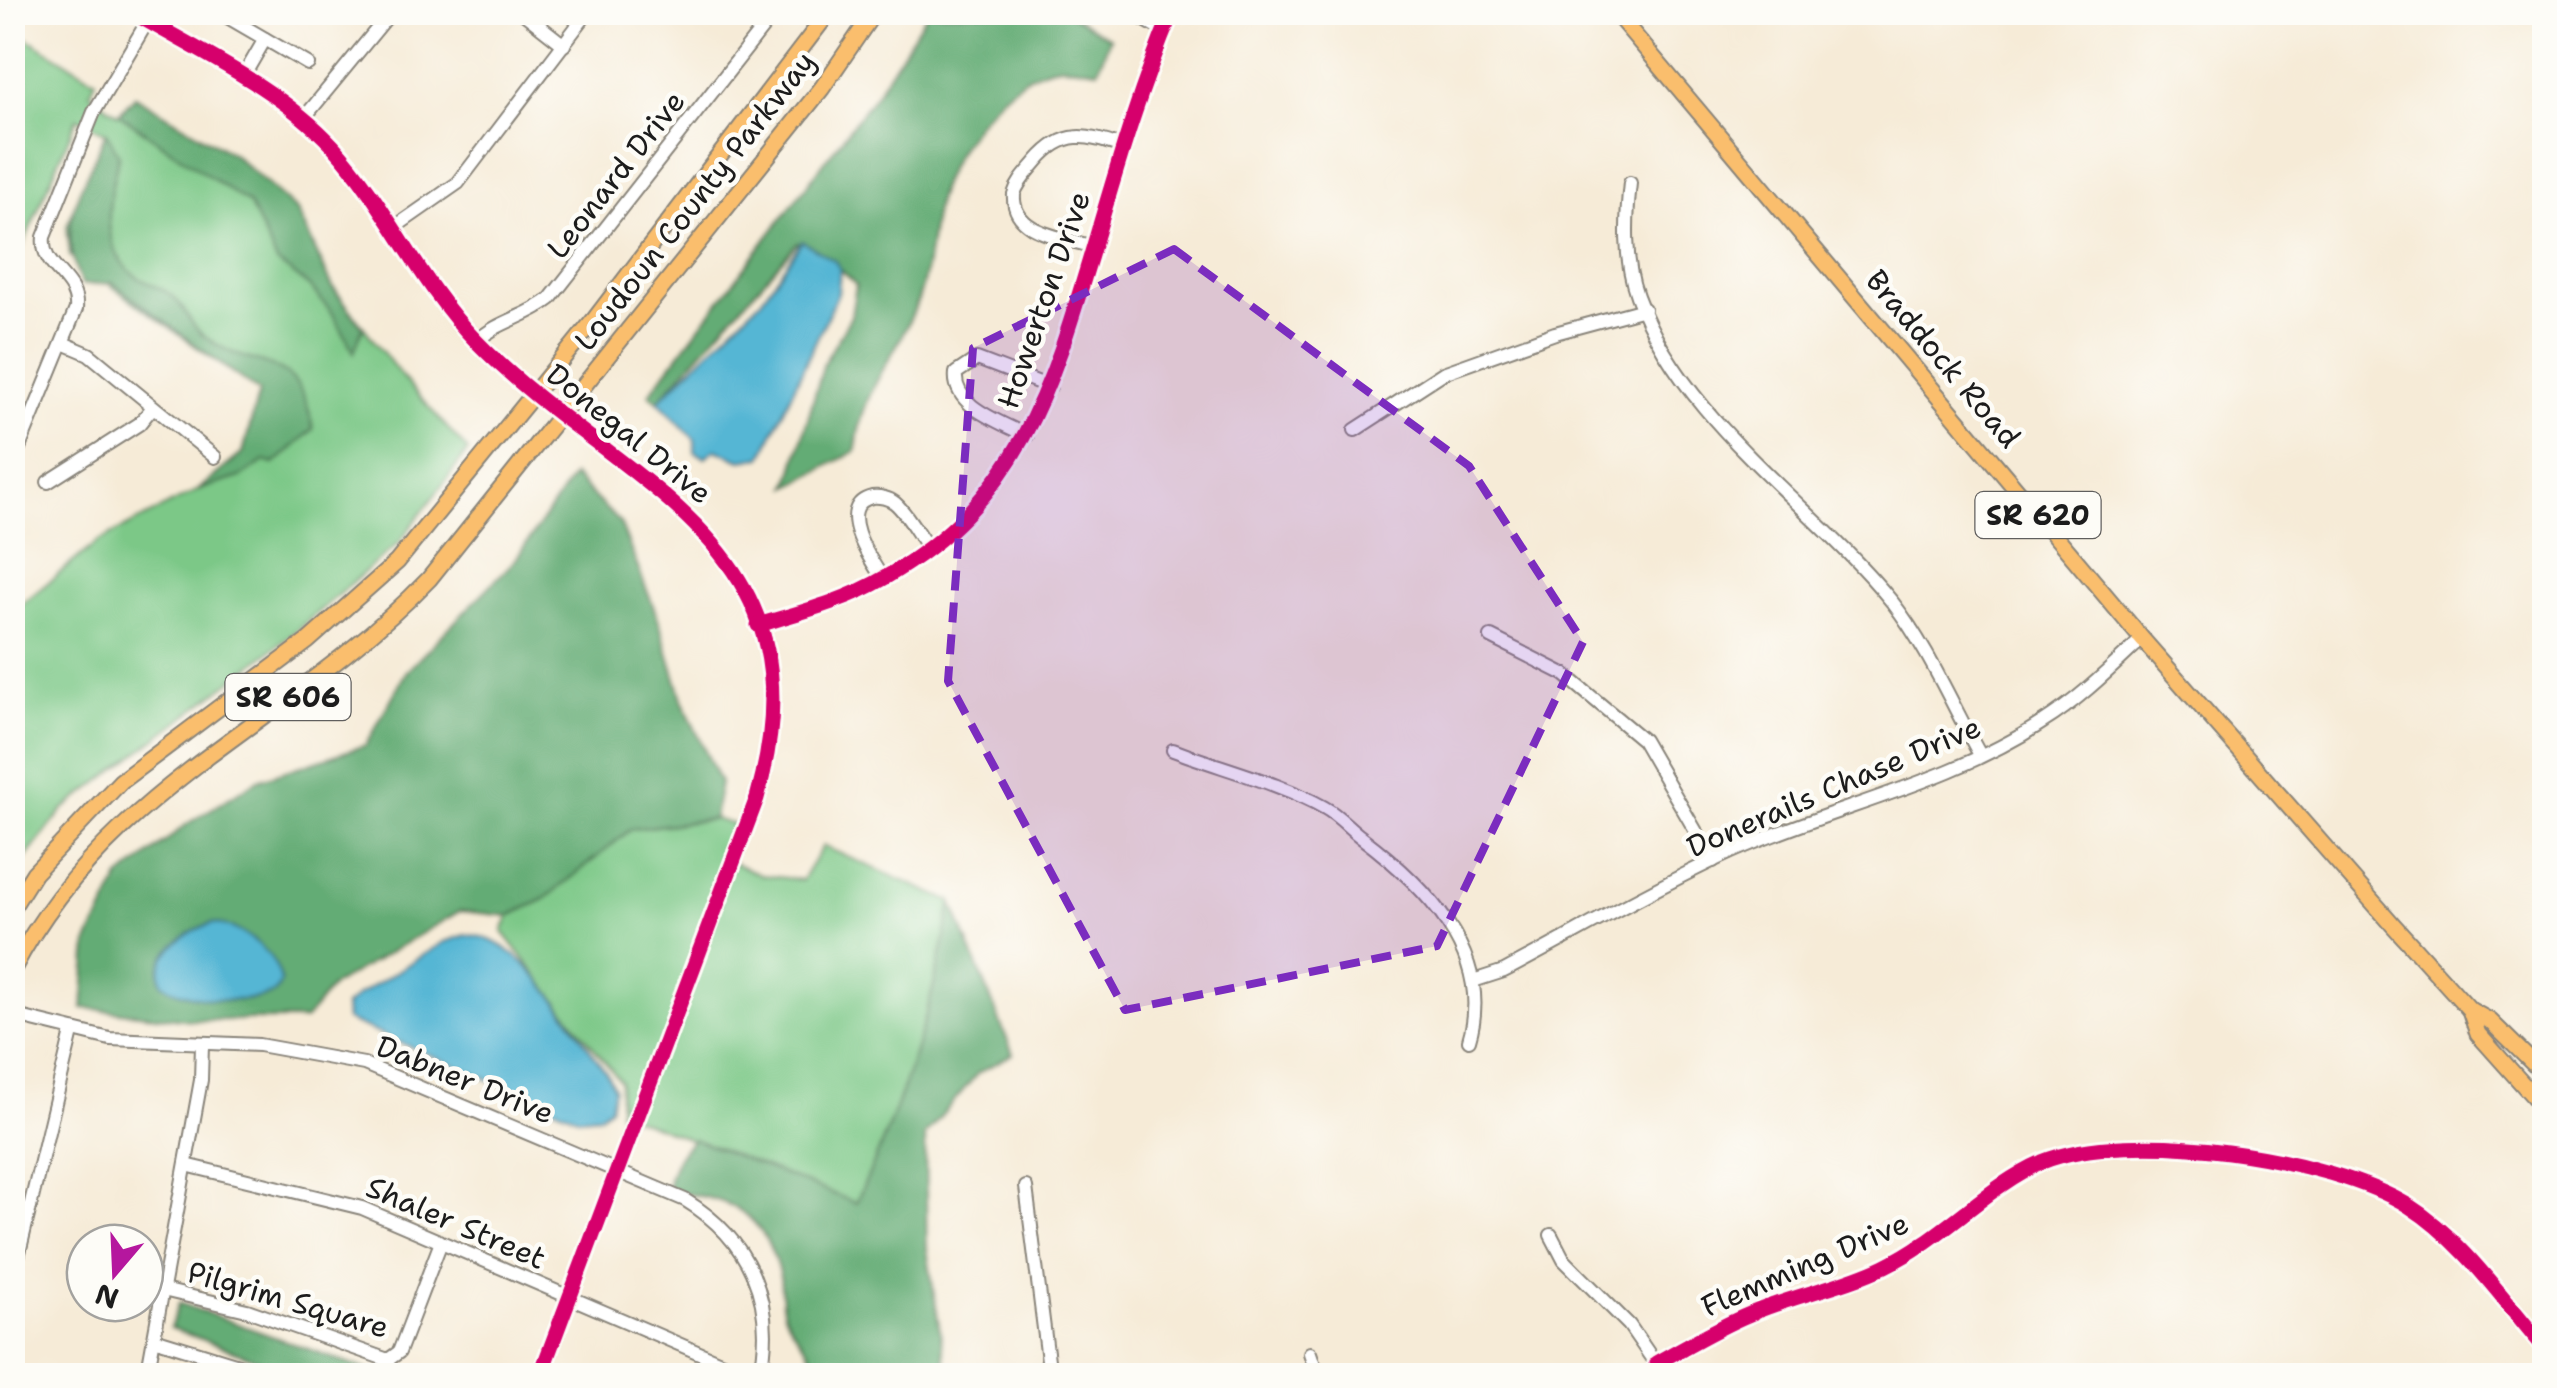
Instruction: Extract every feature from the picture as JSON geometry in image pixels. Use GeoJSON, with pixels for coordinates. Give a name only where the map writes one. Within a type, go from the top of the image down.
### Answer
{"type":"FeatureCollection","features":[{"type":"Feature","properties":{"kind":"main road","name":"Loudoun County Parkway"},"geometry":{"type":"LineString","coordinates":[[12,908],[34,873],[121,781],[308,641],[397,562],[534,394],[829,12]]}},
{"type":"Feature","properties":{"kind":"main road","name":"Loudoun County Parkway"},"geometry":{"type":"LineString","coordinates":[[12,971],[46,912],[100,845],[179,777],[399,610],[822,88],[874,12]]}},
{"type":"Feature","properties":{"kind":"main road","name":"Braddock Road"},"geometry":{"type":"LineString","coordinates":[[1614,12],[2142,638],[2470,1010],[2490,1021],[2544,1074]]}},
{"type":"Feature","properties":{"kind":"main road","name":"Braddock Road"},"geometry":{"type":"LineString","coordinates":[[2470,1010],[2478,1034],[2544,1108]]}},
{"type":"Feature","properties":{"kind":"street","name":"Donegal Drive"},"geometry":{"type":"LineString","coordinates":[[132,12],[151,17],[304,118],[351,168],[437,296],[476,342],[534,394],[661,490],[704,530],[736,576],[758,625],[772,707],[766,768],[540,1376]]}},
{"type":"Feature","properties":{"kind":"street"},"geometry":{"type":"LineString","coordinates":[[219,12],[308,64]]}},
{"type":"Feature","properties":{"kind":"street"},"geometry":{"type":"LineString","coordinates":[[304,118],[391,12]]}},
{"type":"Feature","properties":{"kind":"street"},"geometry":{"type":"LineString","coordinates":[[522,12],[564,45]]}},
{"type":"Feature","properties":{"kind":"street"},"geometry":{"type":"LineString","coordinates":[[392,228],[458,183],[588,12]]}},
{"type":"Feature","properties":{"kind":"street","name":"Leonard Drive"},"geometry":{"type":"LineString","coordinates":[[476,342],[502,320],[528,312],[550,299],[775,12]]}},
{"type":"Feature","properties":{"kind":"street"},"geometry":{"type":"LineString","coordinates":[[1131,12],[1164,31]]}},
{"type":"Feature","properties":{"kind":"street","name":"Howerton Drive"},"geometry":{"type":"LineString","coordinates":[[758,625],[824,606],[883,579],[929,549],[975,507],[1026,436],[1050,386],[1124,147],[1172,12]]}},
{"type":"Feature","properties":{"kind":"street"},"geometry":{"type":"LineString","coordinates":[[12,465],[77,300],[70,284],[44,254],[44,236],[94,112],[151,17]]}},
{"type":"Feature","properties":{"kind":"street"},"geometry":{"type":"LineString","coordinates":[[243,77],[265,39]]}},
{"type":"Feature","properties":{"kind":"street"},"geometry":{"type":"LineString","coordinates":[[1093,247],[1027,226],[1015,213],[1014,194],[1045,152],[1067,136],[1086,135],[1124,147]]}},
{"type":"Feature","properties":{"kind":"street"},"geometry":{"type":"LineString","coordinates":[[1630,182],[1628,252],[1644,309],[1670,358],[1742,454],[1854,558],[1896,607],[1980,755]]}},
{"type":"Feature","properties":{"kind":"street"},"geometry":{"type":"LineString","coordinates":[[1355,430],[1443,373],[1539,338],[1644,309]]}},
{"type":"Feature","properties":{"kind":"street"},"geometry":{"type":"LineString","coordinates":[[63,342],[89,354],[215,457]]}},
{"type":"Feature","properties":{"kind":"street"},"geometry":{"type":"LineString","coordinates":[[1026,436],[965,402],[956,388],[956,374],[977,359],[1050,386]]}},
{"type":"Feature","properties":{"kind":"street"},"geometry":{"type":"LineString","coordinates":[[48,482],[139,424],[154,407]]}},
{"type":"Feature","properties":{"kind":"street"},"geometry":{"type":"LineString","coordinates":[[883,579],[856,530],[857,509],[868,498],[894,503],[929,549]]}},
{"type":"Feature","properties":{"kind":"street"},"geometry":{"type":"LineString","coordinates":[[1491,637],[1564,674],[1643,740],[1713,861]]}},
{"type":"Feature","properties":{"kind":"street","name":"Donerails Chase Drive"},"geometry":{"type":"LineString","coordinates":[[1473,981],[1493,976],[1713,861],[1918,784],[1980,755],[2042,723],[2094,684],[2142,638]]}},
{"type":"Feature","properties":{"kind":"street"},"geometry":{"type":"LineString","coordinates":[[1173,750],[1325,808],[1392,858],[1430,895],[1457,940],[1473,981],[1476,1007],[1468,1040]]}},
{"type":"Feature","properties":{"kind":"street","name":"Dabner Drive"},"geometry":{"type":"LineString","coordinates":[[12,1015],[72,1032],[134,1042],[276,1047],[364,1064],[617,1170],[704,1212],[740,1250],[755,1276],[766,1315],[757,1376]]}},
{"type":"Feature","properties":{"kind":"street"},"geometry":{"type":"LineString","coordinates":[[12,1282],[72,1032]]}},
{"type":"Feature","properties":{"kind":"street"},"geometry":{"type":"LineString","coordinates":[[165,1279],[201,1080],[202,1044]]}},
{"type":"Feature","properties":{"kind":"street","name":"Flemming Drive"},"geometry":{"type":"LineString","coordinates":[[1660,1369],[1750,1314],[1885,1266],[1934,1240],[2042,1162],[2114,1146],[2161,1145],[2326,1170],[2382,1192],[2433,1224],[2544,1348]]}},
{"type":"Feature","properties":{"kind":"street","name":"Shaler Street"},"geometry":{"type":"LineString","coordinates":[[186,1165],[332,1198],[757,1376]]}},
{"type":"Feature","properties":{"kind":"street"},"geometry":{"type":"LineString","coordinates":[[1026,1187],[1050,1376]]}},
{"type":"Feature","properties":{"kind":"street"},"geometry":{"type":"LineString","coordinates":[[1551,1235],[1564,1260],[1629,1325],[1660,1369]]}},
{"type":"Feature","properties":{"kind":"street","name":"Pilgrim Square"},"geometry":{"type":"LineString","coordinates":[[165,1290],[247,1310],[388,1360],[399,1352],[441,1242]]}},
{"type":"Feature","properties":{"kind":"street"},"geometry":{"type":"LineString","coordinates":[[147,1376],[157,1323]]}},
{"type":"Feature","properties":{"kind":"street"},"geometry":{"type":"LineString","coordinates":[[154,1339],[274,1376]]}},
{"type":"Feature","properties":{"kind":"street"},"geometry":{"type":"LineString","coordinates":[[1310,1353],[1318,1376]]}},
{"type":"Feature","properties":{"kind":"highlighted area"},"geometry":{"type":"Polygon","coordinates":[[[1174,249],[1469,466],[1583,642],[1437,946],[1125,1010],[948,681],[973,348],[1174,249]]]}},
{"type":"Feature","properties":{"kind":"green space"},"geometry":{"type":"Polygon","coordinates":[[[927,13],[1067,13],[1110,38],[1098,70],[1060,66],[1040,71],[1001,98],[967,138],[943,181],[920,293],[908,325],[872,391],[856,451],[788,487],[824,363],[851,316],[856,285],[840,269],[797,243],[658,401],[649,394],[875,95],[927,13]]]}},
{"type":"Feature","properties":{"kind":"green space"},"geometry":{"type":"Polygon","coordinates":[[[13,30],[96,80],[90,93],[118,114],[135,96],[234,155],[297,211],[333,287],[402,377],[468,451],[399,543],[290,636],[64,809],[13,874],[13,611],[99,541],[198,490],[243,453],[259,392],[70,256],[67,226],[106,133],[77,118],[13,269],[13,30]]]}},
{"type":"Feature","properties":{"kind":"green space"},"geometry":{"type":"Polygon","coordinates":[[[135,96],[234,155],[297,211],[332,287],[363,327],[354,352],[333,314],[309,286],[277,262],[249,204],[119,114],[135,96]]]}},
{"type":"Feature","properties":{"kind":"green space"},"geometry":{"type":"Polygon","coordinates":[[[106,132],[119,155],[110,198],[112,242],[126,267],[172,295],[205,337],[287,374],[307,403],[313,429],[274,464],[265,461],[240,477],[198,490],[243,453],[259,392],[113,283],[82,285],[70,243],[71,224],[80,190],[106,132]]]}},
{"type":"Feature","properties":{"kind":"green space"},"geometry":{"type":"Polygon","coordinates":[[[573,476],[620,523],[658,618],[683,702],[720,783],[714,819],[631,829],[545,899],[509,916],[460,911],[332,986],[305,1020],[192,1020],[83,1008],[88,942],[120,878],[187,824],[258,780],[366,745],[406,672],[516,559],[573,476]]]}},
{"type":"Feature","properties":{"kind":"green space"},"geometry":{"type":"Polygon","coordinates":[[[714,819],[735,825],[723,858],[761,875],[802,880],[823,846],[952,902],[914,1056],[856,1204],[619,1112],[620,1081],[503,932],[509,916],[545,899],[631,829],[714,819]]]}},
{"type":"Feature","properties":{"kind":"green space"},"geometry":{"type":"Polygon","coordinates":[[[952,902],[1013,1054],[978,1073],[925,1135],[927,1249],[947,1375],[822,1375],[785,1316],[780,1277],[765,1237],[742,1212],[727,1204],[667,1192],[670,1176],[675,1162],[694,1139],[856,1203],[914,1056],[952,902]]]}},
{"type":"Feature","properties":{"kind":"green space"},"geometry":{"type":"Polygon","coordinates":[[[179,1303],[381,1375],[299,1375],[170,1328],[179,1303]]]}},
{"type":"Feature","properties":{"kind":"water"},"geometry":{"type":"Polygon","coordinates":[[[802,241],[835,261],[840,269],[838,293],[762,457],[741,460],[716,449],[705,457],[695,452],[695,440],[658,401],[761,300],[802,241]]]}},
{"type":"Feature","properties":{"kind":"water"},"geometry":{"type":"Polygon","coordinates":[[[213,923],[246,935],[265,951],[281,982],[275,993],[218,1000],[187,995],[162,984],[162,963],[174,945],[213,923]]]}},
{"type":"Feature","properties":{"kind":"water"},"geometry":{"type":"Polygon","coordinates":[[[466,935],[488,939],[508,950],[528,967],[563,1009],[614,1088],[610,1107],[600,1115],[578,1117],[346,1020],[345,1006],[357,996],[444,942],[466,935]]]}},
{"type":"Feature","properties":{"kind":"cycle path"},"geometry":{"type":"LineString","coordinates":[[132,12],[263,88],[333,146],[370,193],[437,294],[476,341],[532,392],[698,527],[738,578],[764,638],[772,710],[757,798],[540,1376]]}},
{"type":"Feature","properties":{"kind":"cycle path"},"geometry":{"type":"LineString","coordinates":[[758,625],[840,599],[886,577],[931,547],[968,513],[998,476],[1023,437],[1061,350],[1129,131],[1172,12]]}},
{"type":"Feature","properties":{"kind":"cycle path"},"geometry":{"type":"LineString","coordinates":[[1656,1363],[1750,1314],[1885,1266],[2042,1162],[2080,1152],[2126,1147],[2229,1152],[2330,1173],[2374,1189],[2409,1206],[2447,1236],[2544,1347]]}}]}
